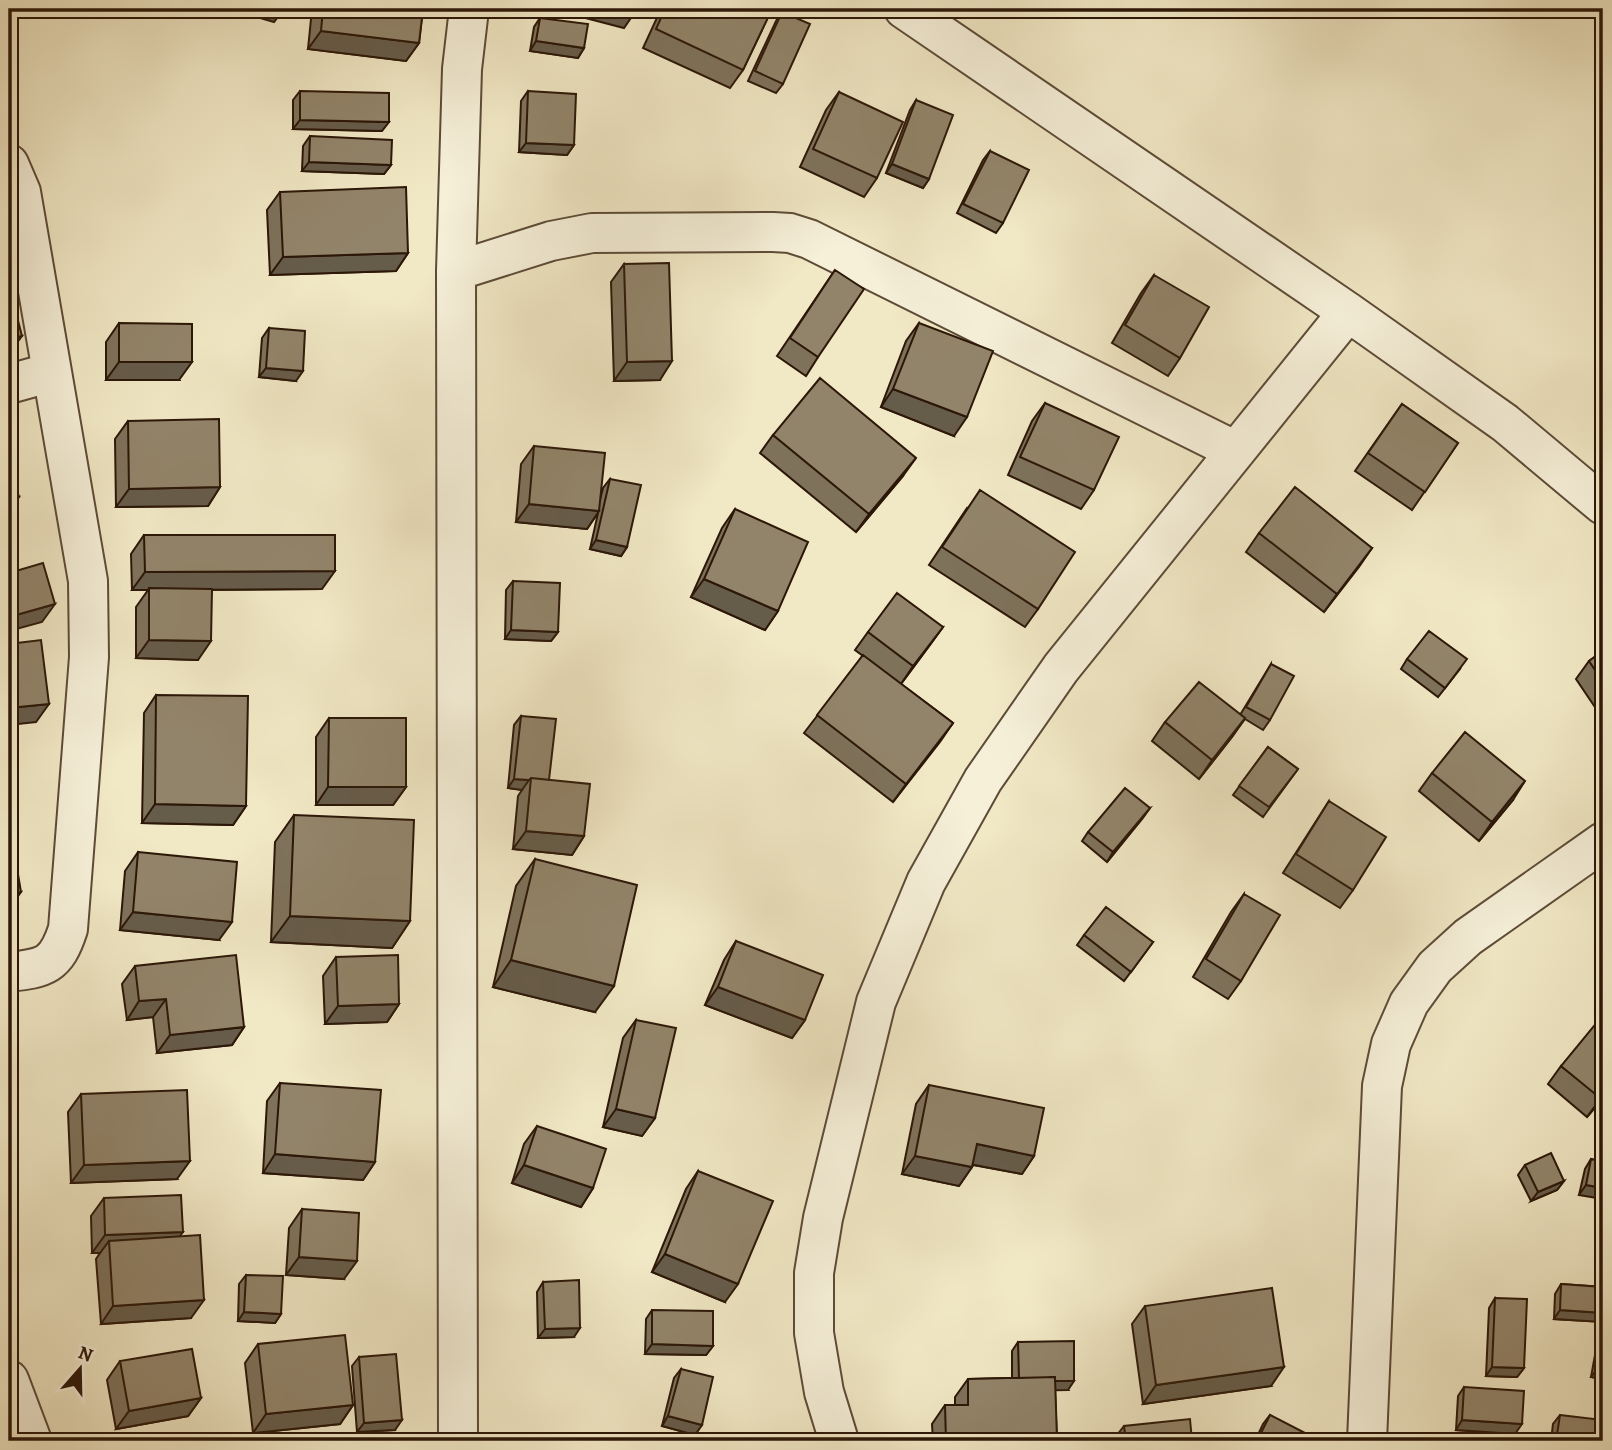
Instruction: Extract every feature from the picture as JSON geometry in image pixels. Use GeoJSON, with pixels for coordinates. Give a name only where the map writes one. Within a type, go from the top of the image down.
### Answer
{"type":"FeatureCollection","features":[{"type":"Feature","properties":{"kind":"street"},"geometry":{"type":"LineString","coordinates":[[458,1441],[456,271],[462,69],[469,9]]}},
{"type":"Feature","properties":{"kind":"street"},"geometry":{"type":"LineString","coordinates":[[904,9],[1348,312],[1505,423],[1603,505]]}},
{"type":"Feature","properties":{"kind":"street"},"geometry":{"type":"LineString","coordinates":[[9,164],[20,192],[88,581],[89,656],[68,929],[62,948],[51,963],[35,969],[9,972]]}},
{"type":"Feature","properties":{"kind":"street"},"geometry":{"type":"LineString","coordinates":[[456,271],[551,241],[592,233],[790,233],[809,239],[1236,451]]}},
{"type":"Feature","properties":{"kind":"street"},"geometry":{"type":"LineString","coordinates":[[839,1441],[824,1392],[814,1332],[814,1273],[823,1218],[876,1002],[926,882],[983,780],[1061,667],[1348,312]]}},
{"type":"Feature","properties":{"kind":"street"},"geometry":{"type":"LineString","coordinates":[[9,384],[52,372]]}},
{"type":"Feature","properties":{"kind":"street"},"geometry":{"type":"LineString","coordinates":[[1367,1441],[1382,1086],[1391,1044],[1409,1003],[1435,967],[1468,937],[1603,842]]}},
{"type":"Feature","properties":{"kind":"street"},"geometry":{"type":"LineString","coordinates":[[9,1380],[32,1441]]}},
{"type":"Feature","properties":{"kind":"building"},"geometry":{"type":"Polygon","coordinates":[[[323,9],[423,9],[419,43],[321,31],[323,9]]]}},
{"type":"Feature","properties":{"kind":"building"},"geometry":{"type":"Polygon","coordinates":[[[665,9],[772,9],[743,70],[656,29],[665,9]]]}},
{"type":"Feature","properties":{"kind":"building"},"geometry":{"type":"Polygon","coordinates":[[[782,12],[810,24],[783,84],[755,71],[782,12]]]}},
{"type":"Feature","properties":{"kind":"building"},"geometry":{"type":"Polygon","coordinates":[[[540,18],[588,24],[584,48],[536,41],[540,18]]]}},
{"type":"Feature","properties":{"kind":"building"},"geometry":{"type":"Polygon","coordinates":[[[300,91],[389,93],[389,122],[300,120],[300,91]]]}},
{"type":"Feature","properties":{"kind":"building"},"geometry":{"type":"Polygon","coordinates":[[[528,91],[576,94],[574,145],[526,143],[528,91]]]}},
{"type":"Feature","properties":{"kind":"building"},"geometry":{"type":"Polygon","coordinates":[[[839,92],[903,122],[877,178],[813,149],[839,92]]]}},
{"type":"Feature","properties":{"kind":"building"},"geometry":{"type":"Polygon","coordinates":[[[916,100],[953,115],[929,179],[892,164],[916,100]]]}},
{"type":"Feature","properties":{"kind":"building"},"geometry":{"type":"Polygon","coordinates":[[[310,136],[392,140],[391,165],[309,162],[310,136]]]}},
{"type":"Feature","properties":{"kind":"building"},"geometry":{"type":"Polygon","coordinates":[[[990,151],[1029,170],[1003,223],[963,204],[990,151]]]}},
{"type":"Feature","properties":{"kind":"building"},"geometry":{"type":"Polygon","coordinates":[[[406,187],[408,253],[283,257],[280,192],[406,187]]]}},
{"type":"Feature","properties":{"kind":"building"},"geometry":{"type":"Polygon","coordinates":[[[669,263],[672,361],[627,362],[624,264],[669,263]]]}},
{"type":"Feature","properties":{"kind":"building"},"geometry":{"type":"Polygon","coordinates":[[[835,270],[864,289],[818,357],[790,338],[835,270]]]}},
{"type":"Feature","properties":{"kind":"building"},"geometry":{"type":"Polygon","coordinates":[[[1154,275],[1209,307],[1180,358],[1125,325],[1154,275]]]}},
{"type":"Feature","properties":{"kind":"building"},"geometry":{"type":"Polygon","coordinates":[[[13,301],[22,336],[9,339],[9,302],[13,301]]]}},
{"type":"Feature","properties":{"kind":"building"},"geometry":{"type":"Polygon","coordinates":[[[119,323],[192,324],[192,362],[119,362],[119,323]]]}},
{"type":"Feature","properties":{"kind":"building"},"geometry":{"type":"Polygon","coordinates":[[[919,323],[993,351],[967,417],[893,389],[919,323]]]}},
{"type":"Feature","properties":{"kind":"building"},"geometry":{"type":"Polygon","coordinates":[[[269,328],[305,331],[303,371],[266,368],[269,328]]]}},
{"type":"Feature","properties":{"kind":"building"},"geometry":{"type":"Polygon","coordinates":[[[820,378],[916,458],[869,514],[773,435],[820,378]]]}},
{"type":"Feature","properties":{"kind":"building"},"geometry":{"type":"Polygon","coordinates":[[[1045,403],[1119,437],[1094,490],[1020,457],[1045,403]]]}},
{"type":"Feature","properties":{"kind":"building"},"geometry":{"type":"Polygon","coordinates":[[[1402,404],[1458,443],[1425,492],[1368,453],[1402,404]]]}},
{"type":"Feature","properties":{"kind":"building"},"geometry":{"type":"Polygon","coordinates":[[[219,419],[220,487],[129,489],[128,421],[219,419]]]}},
{"type":"Feature","properties":{"kind":"building"},"geometry":{"type":"Polygon","coordinates":[[[534,446],[605,453],[599,511],[529,504],[534,446]]]}},
{"type":"Feature","properties":{"kind":"building"},"geometry":{"type":"Polygon","coordinates":[[[9,461],[19,497],[9,499],[9,461]]]}},
{"type":"Feature","properties":{"kind":"building"},"geometry":{"type":"Polygon","coordinates":[[[610,479],[641,485],[627,547],[596,540],[610,479]]]}},
{"type":"Feature","properties":{"kind":"building"},"geometry":{"type":"Polygon","coordinates":[[[1295,487],[1372,548],[1337,594],[1259,533],[1295,487]]]}},
{"type":"Feature","properties":{"kind":"building"},"geometry":{"type":"Polygon","coordinates":[[[980,490],[1075,552],[1038,609],[942,547],[980,490]]]}},
{"type":"Feature","properties":{"kind":"building"},"geometry":{"type":"Polygon","coordinates":[[[735,509],[808,542],[778,611],[704,579],[735,509]]]}},
{"type":"Feature","properties":{"kind":"building"},"geometry":{"type":"Polygon","coordinates":[[[144,535],[335,535],[335,571],[145,572],[144,535]]]}},
{"type":"Feature","properties":{"kind":"building"},"geometry":{"type":"Polygon","coordinates":[[[43,563],[55,604],[9,617],[9,573],[43,563]]]}},
{"type":"Feature","properties":{"kind":"building"},"geometry":{"type":"Polygon","coordinates":[[[513,581],[560,583],[558,632],[511,630],[513,581]]]}},
{"type":"Feature","properties":{"kind":"building"},"geometry":{"type":"Polygon","coordinates":[[[149,588],[212,589],[211,641],[149,640],[149,588]]]}},
{"type":"Feature","properties":{"kind":"building"},"geometry":{"type":"Polygon","coordinates":[[[897,593],[943,627],[913,666],[868,632],[897,593]]]}},
{"type":"Feature","properties":{"kind":"building"},"geometry":{"type":"Polygon","coordinates":[[[1429,631],[1467,659],[1445,688],[1407,659],[1429,631]]]}},
{"type":"Feature","properties":{"kind":"building"},"geometry":{"type":"Polygon","coordinates":[[[41,640],[49,704],[9,708],[9,644],[41,640]]]}},
{"type":"Feature","properties":{"kind":"building"},"geometry":{"type":"Polygon","coordinates":[[[1603,651],[1603,682],[1589,661],[1603,651]]]}},
{"type":"Feature","properties":{"kind":"building"},"geometry":{"type":"Polygon","coordinates":[[[863,655],[953,723],[906,784],[817,715],[863,655]]]}},
{"type":"Feature","properties":{"kind":"building"},"geometry":{"type":"Polygon","coordinates":[[[1271,664],[1294,676],[1270,720],[1246,707],[1271,664]]]}},
{"type":"Feature","properties":{"kind":"building"},"geometry":{"type":"Polygon","coordinates":[[[1199,682],[1245,718],[1212,760],[1165,722],[1199,682]]]}},
{"type":"Feature","properties":{"kind":"building"},"geometry":{"type":"Polygon","coordinates":[[[156,695],[248,696],[246,806],[155,804],[156,695]]]}},
{"type":"Feature","properties":{"kind":"building"},"geometry":{"type":"Polygon","coordinates":[[[521,716],[556,719],[549,780],[514,779],[521,716]]]}},
{"type":"Feature","properties":{"kind":"building"},"geometry":{"type":"Polygon","coordinates":[[[329,718],[406,718],[406,787],[328,787],[329,718]]]}},
{"type":"Feature","properties":{"kind":"building"},"geometry":{"type":"Polygon","coordinates":[[[1465,732],[1525,781],[1492,822],[1432,773],[1465,732]]]}},
{"type":"Feature","properties":{"kind":"building"},"geometry":{"type":"Polygon","coordinates":[[[1268,747],[1298,769],[1269,807],[1239,786],[1268,747]]]}},
{"type":"Feature","properties":{"kind":"building"},"geometry":{"type":"Polygon","coordinates":[[[531,778],[590,784],[584,836],[526,831],[531,778]]]}},
{"type":"Feature","properties":{"kind":"building"},"geometry":{"type":"Polygon","coordinates":[[[1125,788],[1150,808],[1113,852],[1088,832],[1125,788]]]}},
{"type":"Feature","properties":{"kind":"building"},"geometry":{"type":"Polygon","coordinates":[[[1329,801],[1386,837],[1353,890],[1296,854],[1329,801]]]}},
{"type":"Feature","properties":{"kind":"building"},"geometry":{"type":"Polygon","coordinates":[[[294,815],[414,820],[410,921],[290,916],[294,815]]]}},
{"type":"Feature","properties":{"kind":"building"},"geometry":{"type":"Polygon","coordinates":[[[13,845],[21,892],[9,894],[9,846],[13,845]]]}},
{"type":"Feature","properties":{"kind":"building"},"geometry":{"type":"Polygon","coordinates":[[[138,852],[237,862],[232,922],[133,912],[138,852]]]}},
{"type":"Feature","properties":{"kind":"building"},"geometry":{"type":"Polygon","coordinates":[[[535,859],[637,885],[614,986],[511,960],[535,859]]]}},
{"type":"Feature","properties":{"kind":"building"},"geometry":{"type":"Polygon","coordinates":[[[1244,894],[1280,915],[1241,981],[1206,959],[1244,894]]]}},
{"type":"Feature","properties":{"kind":"building"},"geometry":{"type":"Polygon","coordinates":[[[1106,907],[1153,942],[1131,972],[1084,935],[1106,907]]]}},
{"type":"Feature","properties":{"kind":"building"},"geometry":{"type":"Polygon","coordinates":[[[736,941],[823,975],[805,1020],[718,987],[736,941]]]}},
{"type":"Feature","properties":{"kind":"building"},"geometry":{"type":"Polygon","coordinates":[[[236,955],[244,1027],[170,1035],[166,999],[139,1001],[135,966],[236,955]]]}},
{"type":"Feature","properties":{"kind":"building"},"geometry":{"type":"Polygon","coordinates":[[[398,955],[399,1004],[338,1006],[336,957],[398,955]]]}},
{"type":"Feature","properties":{"kind":"building"},"geometry":{"type":"Polygon","coordinates":[[[1603,1015],[1603,1095],[1600,1098],[1561,1066],[1603,1015]]]}},
{"type":"Feature","properties":{"kind":"building"},"geometry":{"type":"Polygon","coordinates":[[[636,1020],[676,1028],[655,1118],[616,1109],[636,1020]]]}},
{"type":"Feature","properties":{"kind":"building"},"geometry":{"type":"Polygon","coordinates":[[[280,1083],[381,1090],[375,1162],[275,1154],[280,1083]]]}},
{"type":"Feature","properties":{"kind":"building"},"geometry":{"type":"Polygon","coordinates":[[[929,1085],[1044,1108],[1034,1156],[977,1144],[972,1167],[915,1156],[929,1085]]]}},
{"type":"Feature","properties":{"kind":"building"},"geometry":{"type":"Polygon","coordinates":[[[187,1090],[190,1161],[84,1165],[81,1094],[187,1090]]]}},
{"type":"Feature","properties":{"kind":"building"},"geometry":{"type":"Polygon","coordinates":[[[537,1126],[606,1149],[593,1188],[524,1165],[537,1126]]]}},
{"type":"Feature","properties":{"kind":"building"},"geometry":{"type":"Polygon","coordinates":[[[1551,1153],[1564,1181],[1538,1192],[1525,1165],[1551,1153]]]}},
{"type":"Feature","properties":{"kind":"building"},"geometry":{"type":"Polygon","coordinates":[[[1591,1159],[1603,1162],[1603,1188],[1586,1185],[1591,1159]]]}},
{"type":"Feature","properties":{"kind":"building"},"geometry":{"type":"Polygon","coordinates":[[[698,1171],[773,1201],[738,1284],[665,1254],[698,1171]]]}},
{"type":"Feature","properties":{"kind":"building"},"geometry":{"type":"Polygon","coordinates":[[[181,1195],[183,1232],[105,1235],[104,1198],[181,1195]]]}},
{"type":"Feature","properties":{"kind":"building"},"geometry":{"type":"Polygon","coordinates":[[[302,1209],[359,1213],[357,1261],[299,1257],[302,1209]]]}},
{"type":"Feature","properties":{"kind":"building"},"geometry":{"type":"Polygon","coordinates":[[[200,1235],[204,1300],[113,1306],[109,1241],[200,1235]]]}},
{"type":"Feature","properties":{"kind":"building"},"geometry":{"type":"Polygon","coordinates":[[[246,1275],[283,1276],[281,1314],[244,1312],[246,1275]]]}},
{"type":"Feature","properties":{"kind":"building"},"geometry":{"type":"Polygon","coordinates":[[[579,1280],[580,1328],[545,1329],[543,1282],[579,1280]]]}},
{"type":"Feature","properties":{"kind":"building"},"geometry":{"type":"Polygon","coordinates":[[[1561,1284],[1603,1287],[1603,1313],[1560,1310],[1561,1284]]]}},
{"type":"Feature","properties":{"kind":"building"},"geometry":{"type":"Polygon","coordinates":[[[1272,1288],[1284,1367],[1156,1385],[1145,1306],[1272,1288]]]}},
{"type":"Feature","properties":{"kind":"building"},"geometry":{"type":"Polygon","coordinates":[[[1495,1298],[1527,1299],[1524,1368],[1492,1367],[1495,1298]]]}},
{"type":"Feature","properties":{"kind":"building"},"geometry":{"type":"Polygon","coordinates":[[[652,1310],[713,1311],[713,1346],[652,1344],[652,1310]]]}},
{"type":"Feature","properties":{"kind":"building"},"geometry":{"type":"Polygon","coordinates":[[[345,1335],[353,1405],[266,1414],[258,1344],[345,1335]]]}},
{"type":"Feature","properties":{"kind":"building"},"geometry":{"type":"Polygon","coordinates":[[[1074,1341],[1074,1381],[1055,1381],[1055,1377],[1019,1378],[1018,1342],[1074,1341]]]}},
{"type":"Feature","properties":{"kind":"building"},"geometry":{"type":"Polygon","coordinates":[[[1603,1346],[1603,1369],[1598,1368],[1603,1346]]]}},
{"type":"Feature","properties":{"kind":"building"},"geometry":{"type":"Polygon","coordinates":[[[192,1349],[201,1398],[129,1411],[120,1361],[192,1349]]]}},
{"type":"Feature","properties":{"kind":"building"},"geometry":{"type":"Polygon","coordinates":[[[396,1354],[402,1420],[364,1423],[359,1357],[396,1354]]]}},
{"type":"Feature","properties":{"kind":"building"},"geometry":{"type":"Polygon","coordinates":[[[681,1369],[713,1377],[702,1425],[668,1416],[681,1369]]]}},
{"type":"Feature","properties":{"kind":"building"},"geometry":{"type":"Polygon","coordinates":[[[1055,1377],[1057,1440],[946,1441],[945,1405],[968,1405],[968,1379],[1055,1377]]]}},
{"type":"Feature","properties":{"kind":"building"},"geometry":{"type":"Polygon","coordinates":[[[1464,1387],[1524,1391],[1522,1424],[1462,1420],[1464,1387]]]}},
{"type":"Feature","properties":{"kind":"building"},"geometry":{"type":"Polygon","coordinates":[[[1270,1415],[1305,1433],[1301,1441],[1257,1441],[1270,1415]]]}},
{"type":"Feature","properties":{"kind":"building"},"geometry":{"type":"Polygon","coordinates":[[[1560,1415],[1603,1420],[1600,1441],[1556,1441],[1560,1415]]]}},
{"type":"Feature","properties":{"kind":"building"},"geometry":{"type":"Polygon","coordinates":[[[1190,1419],[1192,1441],[1126,1441],[1124,1426],[1190,1419]]]}},
{"type":"Feature","properties":{"kind":"building"},"geometry":{"type":"Polygon","coordinates":[[[524,1436],[610,1436],[610,1441],[524,1441],[524,1436]]]}}]}
